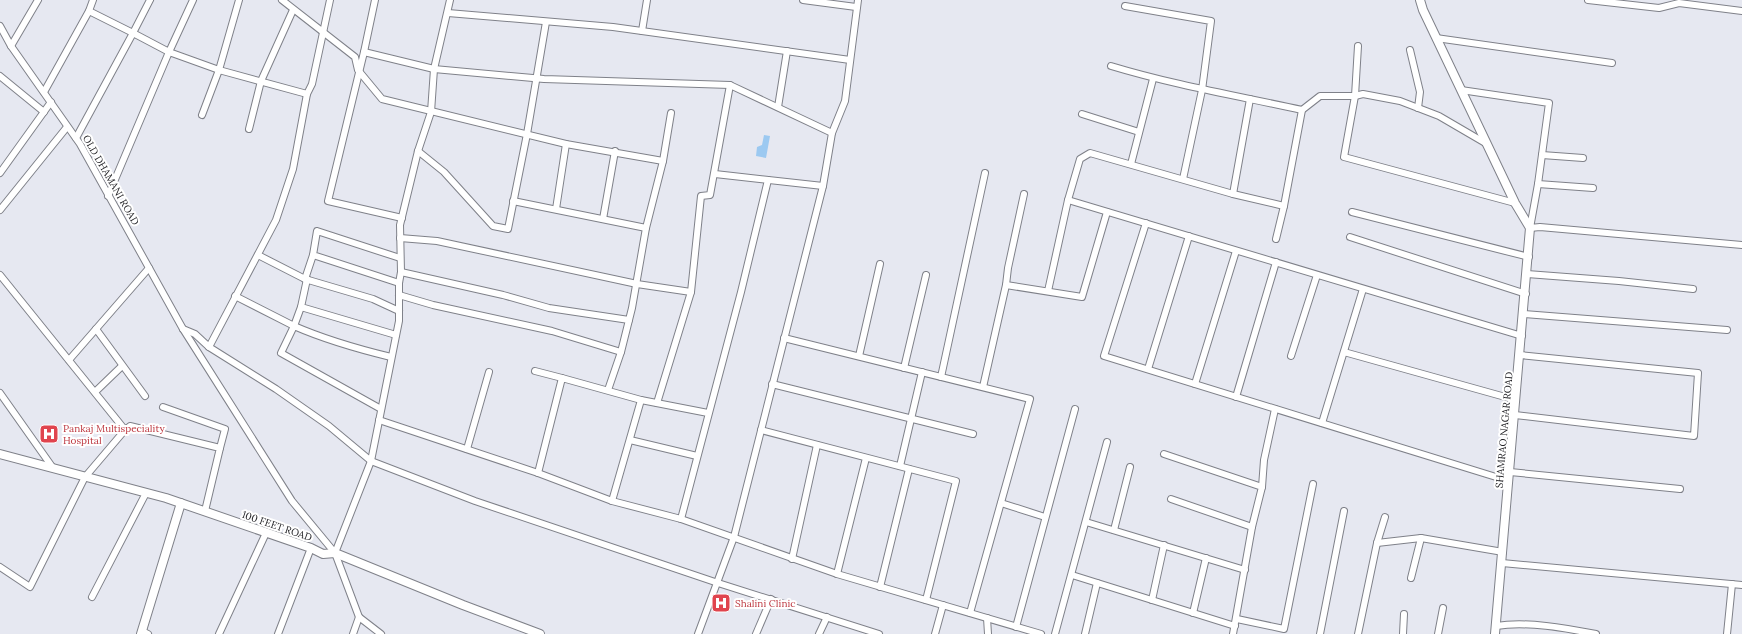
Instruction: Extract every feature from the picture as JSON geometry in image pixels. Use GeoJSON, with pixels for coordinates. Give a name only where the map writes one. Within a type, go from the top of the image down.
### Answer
{"type":"FeatureCollection","features":[{"type":"Feature","properties":{"kind":"main road"},"geometry":{"type":"LineString","coordinates":[[1420,0],[1436,38],[1515,203],[1530,228]]}},
{"type":"Feature","properties":{"kind":"main road","name":"SHAMRAO NAGAR ROAD"},"geometry":{"type":"LineString","coordinates":[[1496,630],[1526,294],[1530,228]]}},
{"type":"Feature","properties":{"kind":"main road","name":"100 FEET ROAD"},"geometry":{"type":"LineString","coordinates":[[0,454],[181,503],[311,548],[323,554],[335,553],[462,605],[540,634]]}},
{"type":"Feature","properties":{"kind":"main road"},"geometry":{"type":"LineString","coordinates":[[144,633],[181,503]]}},
{"type":"Feature","properties":{"kind":"street"},"geometry":{"type":"LineString","coordinates":[[12,46],[38,0]]}},
{"type":"Feature","properties":{"kind":"street"},"geometry":{"type":"LineString","coordinates":[[44,92],[89,11],[93,0]]}},
{"type":"Feature","properties":{"kind":"street"},"geometry":{"type":"LineString","coordinates":[[76,138],[150,0]]}},
{"type":"Feature","properties":{"kind":"street"},"geometry":{"type":"LineString","coordinates":[[108,196],[169,52],[193,0]]}},
{"type":"Feature","properties":{"kind":"street"},"geometry":{"type":"LineString","coordinates":[[202,115],[219,70],[239,0]]}},
{"type":"Feature","properties":{"kind":"street"},"geometry":{"type":"LineString","coordinates":[[282,0],[355,57],[358,70],[382,99],[566,144],[615,151],[663,161]]}},
{"type":"Feature","properties":{"kind":"street"},"geometry":{"type":"LineString","coordinates":[[209,346],[276,220],[293,169],[307,94],[312,84],[330,0]]}},
{"type":"Feature","properties":{"kind":"street"},"geometry":{"type":"LineString","coordinates":[[374,0],[364,52],[358,70],[328,201],[402,218]]}},
{"type":"Feature","properties":{"kind":"street"},"geometry":{"type":"LineString","coordinates":[[335,553],[371,461],[396,335],[401,272],[400,238],[402,218],[418,151],[431,112],[434,69],[450,0]]}},
{"type":"Feature","properties":{"kind":"street"},"geometry":{"type":"LineString","coordinates":[[642,31],[647,0]]}},
{"type":"Feature","properties":{"kind":"street"},"geometry":{"type":"LineString","coordinates":[[803,0],[856,7]]}},
{"type":"Feature","properties":{"kind":"street"},"geometry":{"type":"LineString","coordinates":[[698,634],[734,538],[823,186],[832,133],[846,101],[858,0]]}},
{"type":"Feature","properties":{"kind":"street"},"geometry":{"type":"LineString","coordinates":[[1588,0],[1659,8],[1678,2],[1742,11]]}},
{"type":"Feature","properties":{"kind":"street"},"geometry":{"type":"LineString","coordinates":[[1125,6],[1211,21],[1202,90],[1183,179]]}},
{"type":"Feature","properties":{"kind":"street"},"geometry":{"type":"LineString","coordinates":[[249,129],[261,81],[293,10]]}},
{"type":"Feature","properties":{"kind":"street"},"geometry":{"type":"LineString","coordinates":[[89,11],[169,52],[219,70],[307,94]]}},
{"type":"Feature","properties":{"kind":"street"},"geometry":{"type":"LineString","coordinates":[[448,13],[613,27],[850,60]]}},
{"type":"Feature","properties":{"kind":"street"},"geometry":{"type":"LineString","coordinates":[[418,151],[444,172],[493,226],[508,229],[527,134],[546,22]]}},
{"type":"Feature","properties":{"kind":"street","name":"OLD DHAMANI ROAD"},"geometry":{"type":"LineString","coordinates":[[0,26],[12,46],[76,138],[183,329],[292,502],[335,553],[359,618]]}},
{"type":"Feature","properties":{"kind":"street"},"geometry":{"type":"LineString","coordinates":[[1436,38],[1612,63]]}},
{"type":"Feature","properties":{"kind":"street"},"geometry":{"type":"LineString","coordinates":[[1358,46],[1356,96],[1344,157],[1515,203]]}},
{"type":"Feature","properties":{"kind":"street"},"geometry":{"type":"LineString","coordinates":[[1410,50],[1420,92],[1418,108]]}},
{"type":"Feature","properties":{"kind":"street"},"geometry":{"type":"LineString","coordinates":[[778,107],[786,51]]}},
{"type":"Feature","properties":{"kind":"street"},"geometry":{"type":"LineString","coordinates":[[364,52],[434,69],[536,78],[730,85],[832,133]]}},
{"type":"Feature","properties":{"kind":"street"},"geometry":{"type":"LineString","coordinates":[[1111,66],[1153,79],[1302,110]]}},
{"type":"Feature","properties":{"kind":"street"},"geometry":{"type":"LineString","coordinates":[[0,76],[44,112]]}},
{"type":"Feature","properties":{"kind":"street"},"geometry":{"type":"LineString","coordinates":[[1131,164],[1153,79]]}},
{"type":"Feature","properties":{"kind":"street"},"geometry":{"type":"LineString","coordinates":[[657,403],[691,292],[701,196],[710,195],[730,85]]}},
{"type":"Feature","properties":{"kind":"street"},"geometry":{"type":"LineString","coordinates":[[1461,90],[1549,103],[1538,184],[1530,228],[1540,227],[1742,245]]}},
{"type":"Feature","properties":{"kind":"street"},"geometry":{"type":"LineString","coordinates":[[1276,239],[1284,206],[1302,110],[1320,96],[1356,96],[1363,94],[1400,101],[1439,116],[1487,144]]}},
{"type":"Feature","properties":{"kind":"street"},"geometry":{"type":"LineString","coordinates":[[1233,194],[1250,99]]}},
{"type":"Feature","properties":{"kind":"street"},"geometry":{"type":"LineString","coordinates":[[0,172],[51,102]]}},
{"type":"Feature","properties":{"kind":"street"},"geometry":{"type":"LineString","coordinates":[[608,390],[621,352],[638,284],[646,228],[663,161],[671,113]]}},
{"type":"Feature","properties":{"kind":"street"},"geometry":{"type":"LineString","coordinates":[[1082,114],[1139,132]]}},
{"type":"Feature","properties":{"kind":"street"},"geometry":{"type":"LineString","coordinates":[[0,210],[67,127]]}},
{"type":"Feature","properties":{"kind":"street"},"geometry":{"type":"LineString","coordinates":[[556,209],[566,144]]}},
{"type":"Feature","properties":{"kind":"street"},"geometry":{"type":"LineString","coordinates":[[603,219],[615,151]]}},
{"type":"Feature","properties":{"kind":"street"},"geometry":{"type":"LineString","coordinates":[[1048,291],[1068,200],[1080,158],[1090,153],[1233,194],[1284,206]]}},
{"type":"Feature","properties":{"kind":"street"},"geometry":{"type":"LineString","coordinates":[[1542,155],[1583,158]]}},
{"type":"Feature","properties":{"kind":"street"},"geometry":{"type":"LineString","coordinates":[[941,377],[985,173]]}},
{"type":"Feature","properties":{"kind":"street"},"geometry":{"type":"LineString","coordinates":[[715,174],[823,186]]}},
{"type":"Feature","properties":{"kind":"street"},"geometry":{"type":"LineString","coordinates":[[681,519],[741,292],[768,180]]}},
{"type":"Feature","properties":{"kind":"street"},"geometry":{"type":"LineString","coordinates":[[1538,184],[1592,188]]}},
{"type":"Feature","properties":{"kind":"street"},"geometry":{"type":"LineString","coordinates":[[983,387],[1006,285],[1008,268],[1024,194]]}},
{"type":"Feature","properties":{"kind":"street"},"geometry":{"type":"LineString","coordinates":[[1068,200],[1522,336]]}},
{"type":"Feature","properties":{"kind":"street"},"geometry":{"type":"LineString","coordinates":[[513,201],[646,228]]}},
{"type":"Feature","properties":{"kind":"street"},"geometry":{"type":"LineString","coordinates":[[1006,285],[1082,297],[1107,212]]}},
{"type":"Feature","properties":{"kind":"street"},"geometry":{"type":"LineString","coordinates":[[1352,212],[1529,257]]}},
{"type":"Feature","properties":{"kind":"street"},"geometry":{"type":"LineString","coordinates":[[1146,223],[1104,356],[1509,481]]}},
{"type":"Feature","properties":{"kind":"street"},"geometry":{"type":"LineString","coordinates":[[381,409],[281,353],[301,307],[317,231],[400,258]]}},
{"type":"Feature","properties":{"kind":"street"},"geometry":{"type":"LineString","coordinates":[[1148,369],[1189,236]]}},
{"type":"Feature","properties":{"kind":"street"},"geometry":{"type":"LineString","coordinates":[[1350,237],[1526,294]]}},
{"type":"Feature","properties":{"kind":"street"},"geometry":{"type":"LineString","coordinates":[[400,238],[437,240],[638,284],[691,292]]}},
{"type":"Feature","properties":{"kind":"street"},"geometry":{"type":"LineString","coordinates":[[1195,384],[1236,251]]}},
{"type":"Feature","properties":{"kind":"street"},"geometry":{"type":"LineString","coordinates":[[258,255],[306,279],[373,299],[399,311]]}},
{"type":"Feature","properties":{"kind":"street"},"geometry":{"type":"LineString","coordinates":[[313,255],[399,283]]}},
{"type":"Feature","properties":{"kind":"street"},"geometry":{"type":"LineString","coordinates":[[1236,397],[1276,262]]}},
{"type":"Feature","properties":{"kind":"street"},"geometry":{"type":"LineString","coordinates":[[859,356],[880,264]]}},
{"type":"Feature","properties":{"kind":"street"},"geometry":{"type":"LineString","coordinates":[[69,360],[149,268]]}},
{"type":"Feature","properties":{"kind":"street"},"geometry":{"type":"LineString","coordinates":[[401,272],[503,295],[549,308],[629,320]]}},
{"type":"Feature","properties":{"kind":"street"},"geometry":{"type":"LineString","coordinates":[[1527,274],[1619,281],[1693,289]]}},
{"type":"Feature","properties":{"kind":"street"},"geometry":{"type":"LineString","coordinates":[[904,368],[926,275]]}},
{"type":"Feature","properties":{"kind":"street"},"geometry":{"type":"LineString","coordinates":[[1291,356],[1317,275]]}},
{"type":"Feature","properties":{"kind":"street"},"geometry":{"type":"LineString","coordinates":[[0,276],[125,430]]}},
{"type":"Feature","properties":{"kind":"street"},"geometry":{"type":"LineString","coordinates":[[1322,423],[1363,289]]}},
{"type":"Feature","properties":{"kind":"street"},"geometry":{"type":"LineString","coordinates":[[399,295],[433,305],[552,332],[621,352]]}},
{"type":"Feature","properties":{"kind":"street"},"geometry":{"type":"LineString","coordinates":[[235,296],[294,326],[347,346],[391,358]]}},
{"type":"Feature","properties":{"kind":"street"},"geometry":{"type":"LineString","coordinates":[[301,307],[396,335]]}},
{"type":"Feature","properties":{"kind":"street"},"geometry":{"type":"LineString","coordinates":[[1524,314],[1727,330]]}},
{"type":"Feature","properties":{"kind":"street"},"geometry":{"type":"LineString","coordinates":[[96,329],[145,396]]}},
{"type":"Feature","properties":{"kind":"street"},"geometry":{"type":"LineString","coordinates":[[183,329],[195,334],[209,346],[282,393],[328,426],[371,461],[474,501],[718,583],[879,634]]}},
{"type":"Feature","properties":{"kind":"street"},"geometry":{"type":"LineString","coordinates":[[784,338],[1030,399],[970,613]]}},
{"type":"Feature","properties":{"kind":"street"},"geometry":{"type":"LineString","coordinates":[[1344,352],[1516,400]]}},
{"type":"Feature","properties":{"kind":"street"},"geometry":{"type":"LineString","coordinates":[[1515,415],[1694,436],[1698,373],[1520,355]]}},
{"type":"Feature","properties":{"kind":"street"},"geometry":{"type":"LineString","coordinates":[[94,392],[122,366]]}},
{"type":"Feature","properties":{"kind":"street"},"geometry":{"type":"LineString","coordinates":[[535,371],[641,400],[708,413]]}},
{"type":"Feature","properties":{"kind":"street"},"geometry":{"type":"LineString","coordinates":[[467,449],[488,372]]}},
{"type":"Feature","properties":{"kind":"street"},"geometry":{"type":"LineString","coordinates":[[900,466],[922,372]]}},
{"type":"Feature","properties":{"kind":"street"},"geometry":{"type":"LineString","coordinates":[[538,472],[562,378]]}},
{"type":"Feature","properties":{"kind":"street"},"geometry":{"type":"LineString","coordinates":[[772,384],[973,434]]}},
{"type":"Feature","properties":{"kind":"street"},"geometry":{"type":"LineString","coordinates":[[0,393],[53,468]]}},
{"type":"Feature","properties":{"kind":"street"},"geometry":{"type":"LineString","coordinates":[[612,501],[641,400]]}},
{"type":"Feature","properties":{"kind":"street"},"geometry":{"type":"LineString","coordinates":[[163,407],[225,429],[204,511]]}},
{"type":"Feature","properties":{"kind":"street"},"geometry":{"type":"LineString","coordinates":[[1016,627],[1075,409]]}},
{"type":"Feature","properties":{"kind":"street"},"geometry":{"type":"LineString","coordinates":[[1233,634],[1252,527],[1262,487],[1264,460],[1275,409]]}},
{"type":"Feature","properties":{"kind":"street"},"geometry":{"type":"LineString","coordinates":[[379,420],[538,472],[612,501],[681,519],[837,574],[1041,634]]}},
{"type":"Feature","properties":{"kind":"street"},"geometry":{"type":"LineString","coordinates":[[0,567],[30,587],[85,476],[130,426],[220,448]]}},
{"type":"Feature","properties":{"kind":"street"},"geometry":{"type":"LineString","coordinates":[[761,430],[956,481],[926,600]]}},
{"type":"Feature","properties":{"kind":"street"},"geometry":{"type":"LineString","coordinates":[[630,440],[697,456]]}},
{"type":"Feature","properties":{"kind":"street"},"geometry":{"type":"LineString","coordinates":[[1055,634],[1107,442]]}},
{"type":"Feature","properties":{"kind":"street"},"geometry":{"type":"LineString","coordinates":[[792,559],[817,445]]}},
{"type":"Feature","properties":{"kind":"street"},"geometry":{"type":"LineString","coordinates":[[1164,454],[1262,487]]}},
{"type":"Feature","properties":{"kind":"street"},"geometry":{"type":"LineString","coordinates":[[837,574],[866,458]]}},
{"type":"Feature","properties":{"kind":"street"},"geometry":{"type":"LineString","coordinates":[[1114,530],[1130,468]]}},
{"type":"Feature","properties":{"kind":"street"},"geometry":{"type":"LineString","coordinates":[[880,587],[909,469]]}},
{"type":"Feature","properties":{"kind":"street"},"geometry":{"type":"LineString","coordinates":[[1510,472],[1680,490]]}},
{"type":"Feature","properties":{"kind":"street"},"geometry":{"type":"LineString","coordinates":[[1072,575],[1193,612],[1236,622],[1284,629],[1313,484]]}},
{"type":"Feature","properties":{"kind":"street"},"geometry":{"type":"LineString","coordinates":[[92,597],[146,493]]}},
{"type":"Feature","properties":{"kind":"street"},"geometry":{"type":"LineString","coordinates":[[1171,499],[1252,527]]}},
{"type":"Feature","properties":{"kind":"street"},"geometry":{"type":"LineString","coordinates":[[1001,503],[1045,517]]}},
{"type":"Feature","properties":{"kind":"street"},"geometry":{"type":"LineString","coordinates":[[1320,634],[1344,511]]}},
{"type":"Feature","properties":{"kind":"street"},"geometry":{"type":"LineString","coordinates":[[1358,634],[1377,543],[1385,517]]}},
{"type":"Feature","properties":{"kind":"street"},"geometry":{"type":"LineString","coordinates":[[1086,522],[1245,570]]}},
{"type":"Feature","properties":{"kind":"street"},"geometry":{"type":"LineString","coordinates":[[219,634],[266,533]]}},
{"type":"Feature","properties":{"kind":"street"},"geometry":{"type":"LineString","coordinates":[[1377,543],[1421,538],[1503,552]]}},
{"type":"Feature","properties":{"kind":"street"},"geometry":{"type":"LineString","coordinates":[[1411,578],[1421,538]]}},
{"type":"Feature","properties":{"kind":"street"},"geometry":{"type":"LineString","coordinates":[[1152,600],[1164,545]]}},
{"type":"Feature","properties":{"kind":"street"},"geometry":{"type":"LineString","coordinates":[[278,634],[311,548]]}},
{"type":"Feature","properties":{"kind":"street"},"geometry":{"type":"LineString","coordinates":[[1193,612],[1206,558]]}},
{"type":"Feature","properties":{"kind":"street"},"geometry":{"type":"LineString","coordinates":[[1502,563],[1742,585]]}},
{"type":"Feature","properties":{"kind":"street"},"geometry":{"type":"LineString","coordinates":[[1085,634],[1097,583]]}},
{"type":"Feature","properties":{"kind":"street"},"geometry":{"type":"LineString","coordinates":[[1727,634],[1732,584]]}},
{"type":"Feature","properties":{"kind":"street"},"geometry":{"type":"LineString","coordinates":[[756,634],[771,599]]}},
{"type":"Feature","properties":{"kind":"street"},"geometry":{"type":"LineString","coordinates":[[935,634],[943,605]]}},
{"type":"Feature","properties":{"kind":"street"},"geometry":{"type":"LineString","coordinates":[[1438,634],[1443,608]]}},
{"type":"Feature","properties":{"kind":"street"},"geometry":{"type":"LineString","coordinates":[[1403,634],[1404,614]]}},
{"type":"Feature","properties":{"kind":"street"},"geometry":{"type":"LineString","coordinates":[[819,634],[827,617]]}},
{"type":"Feature","properties":{"kind":"street"},"geometry":{"type":"LineString","coordinates":[[353,634],[359,618],[381,634]]}},
{"type":"Feature","properties":{"kind":"street"},"geometry":{"type":"LineString","coordinates":[[988,618],[988,634]]}},
{"type":"Feature","properties":{"kind":"street"},"geometry":{"type":"LineString","coordinates":[[1496,630],[1508,624],[1566,628],[1596,634]]}},
{"type":"Feature","properties":{"kind":"water"},"geometry":{"type":"Polygon","coordinates":[[[764,135],[770,136],[766,158],[756,156],[757,147],[762,145],[764,135]]]}},
{"type":"Feature","properties":{"kind":"place","name":"Pankaj Multispeciality Hospital"},"geometry":{"type":"Point","coordinates":[49,434]}},
{"type":"Feature","properties":{"kind":"place","name":"Shalini Clinic"},"geometry":{"type":"Point","coordinates":[721,603]}}]}
